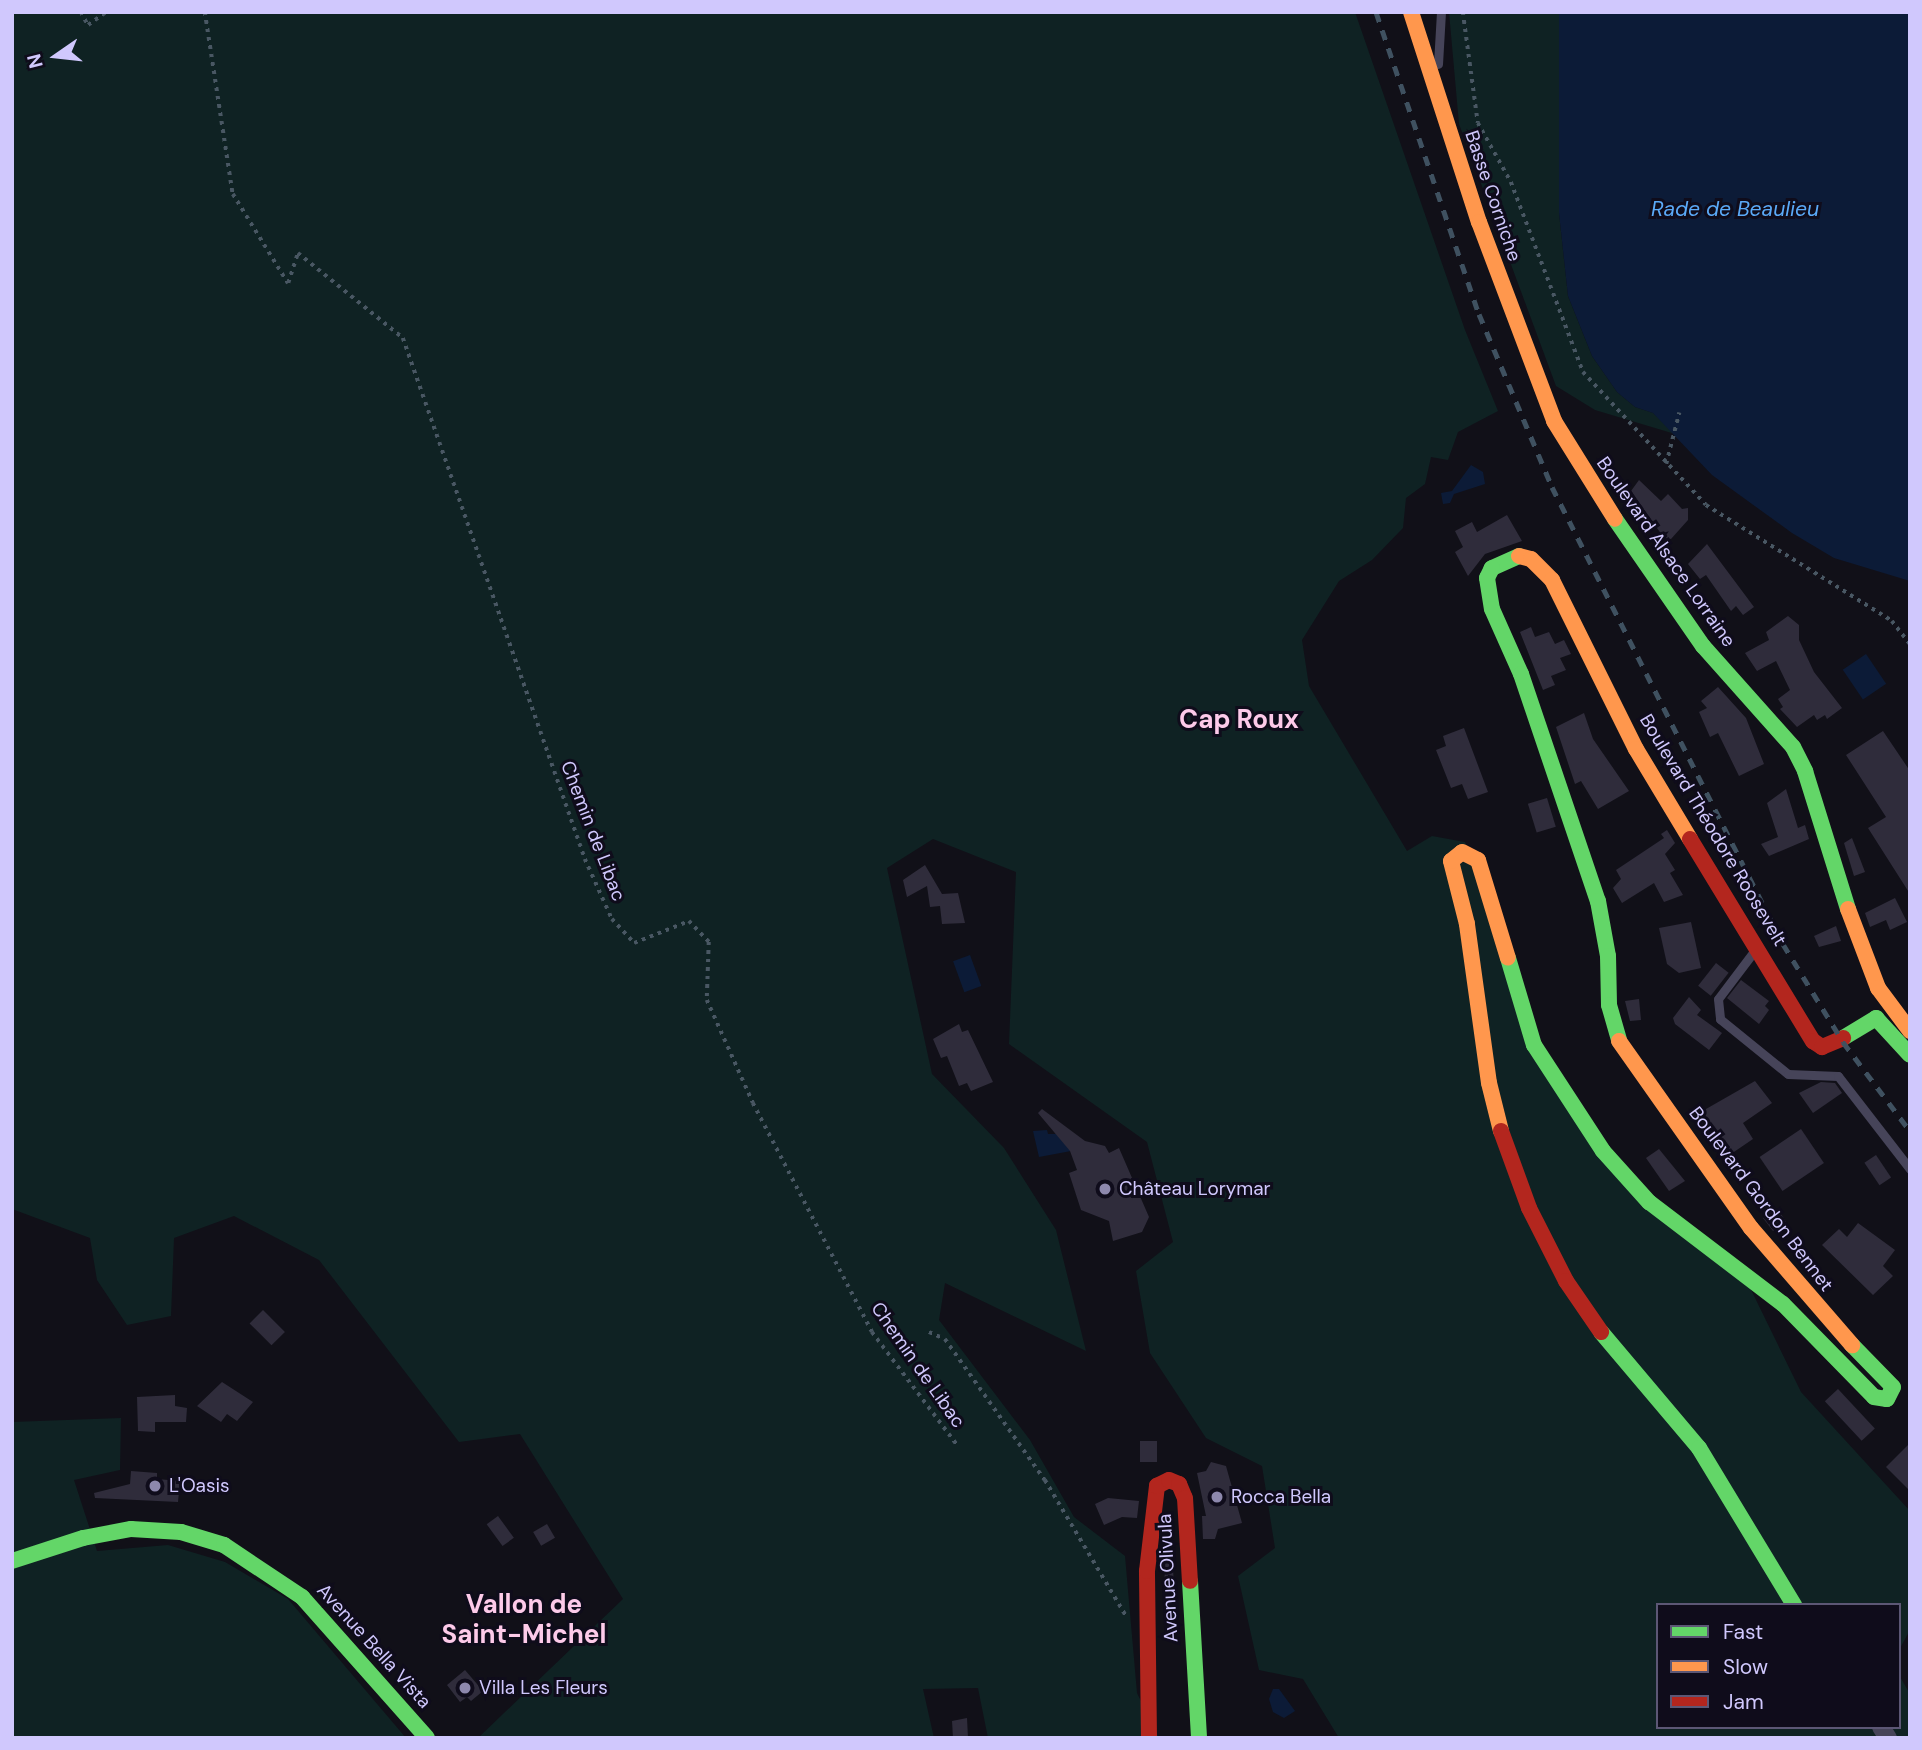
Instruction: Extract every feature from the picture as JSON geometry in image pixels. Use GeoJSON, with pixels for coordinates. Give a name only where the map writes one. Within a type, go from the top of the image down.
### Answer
{"type":"FeatureCollection","features":[{"type":"Feature","properties":{"kind":"street","name":"Basse Corniche"},"geometry":{"type":"LineString","coordinates":[[1411,12],[1510,311]]}},
{"type":"Feature","properties":{"kind":"street","name":"Basse Corniche"},"geometry":{"type":"LineString","coordinates":[[1426,12],[1438,64],[1440,93]]}},
{"type":"Feature","properties":{"kind":"street","name":"Boulevard Alsace Lorraine"},"geometry":{"type":"LineString","coordinates":[[1510,311],[1535,378],[1573,458],[1703,646],[1793,747],[1805,771],[1860,949],[1878,988],[1910,1031]]}},
{"type":"Feature","properties":{"kind":"street","name":"Boulevard Théodore Roosevelt"},"geometry":{"type":"LineString","coordinates":[[1503,561],[1531,559],[1552,580],[1636,749],[1817,1045],[1832,1045],[1876,1018],[1910,1055]]}},
{"type":"Feature","properties":{"kind":"street","name":"Boulevard Gordon Bennet"},"geometry":{"type":"LineString","coordinates":[[1503,561],[1487,578],[1492,609],[1521,674],[1598,901],[1608,956],[1609,1005],[1619,1041],[1751,1228],[1805,1295],[1893,1387],[1887,1399],[1874,1397],[1783,1304],[1649,1202],[1603,1151],[1534,1045],[1478,860],[1462,852],[1451,861],[1451,877],[1466,924],[1489,1083],[1507,1153],[1566,1281],[1618,1356],[1699,1448],[1793,1603]]}},
{"type":"Feature","properties":{"kind":"street","name":"Avenue Olivula"},"geometry":{"type":"LineString","coordinates":[[1149,1738],[1146,1651],[1152,1510],[1157,1486],[1169,1480],[1179,1484],[1185,1498],[1199,1738]]}},
{"type":"Feature","properties":{"kind":"street","name":"Avenue Bella Vista"},"geometry":{"type":"LineString","coordinates":[[12,1561],[83,1538],[131,1529],[181,1532],[224,1545],[244,1554],[302,1597],[427,1738]]}},
{"type":"Feature","properties":{"kind":"lane"},"geometry":{"type":"LineString","coordinates":[[1438,64],[1441,12]]}},
{"type":"Feature","properties":{"kind":"lane"},"geometry":{"type":"LineString","coordinates":[[1758,946],[1718,999],[1720,1019],[1788,1074],[1838,1076],[1910,1169]]}},
{"type":"Feature","properties":{"kind":"path"},"geometry":{"type":"LineString","coordinates":[[80,12],[88,25],[106,12]]}},
{"type":"Feature","properties":{"kind":"path","name":"Chemin de Libac"},"geometry":{"type":"LineString","coordinates":[[205,12],[233,194],[288,283],[298,253],[403,338],[585,859],[612,919],[634,943],[689,921],[709,942],[707,999],[752,1103],[872,1332],[957,1444]]}},
{"type":"Feature","properties":{"kind":"path"},"geometry":{"type":"LineString","coordinates":[[1463,12],[1478,123],[1511,182],[1583,372],[1665,464],[1706,505],[1892,621],[1910,644]]}},
{"type":"Feature","properties":{"kind":"path"},"geometry":{"type":"LineString","coordinates":[[1665,464],[1679,413]]}},
{"type":"Feature","properties":{"kind":"path","name":"Chemin de Libac"},"geometry":{"type":"LineString","coordinates":[[929,1332],[945,1339],[1045,1480],[1146,1651]]}},
{"type":"Feature","properties":{"kind":"green space"},"geometry":{"type":"Polygon","coordinates":[[[12,12],[1355,12],[1465,330],[1498,411],[1458,432],[1448,460],[1431,457],[1425,484],[1406,498],[1403,528],[1372,560],[1339,581],[1302,640],[1309,686],[1407,851],[1432,836],[1465,842],[1542,1048],[1608,1147],[1663,1206],[1735,1257],[1801,1392],[1910,1511],[1910,1630],[1901,1646],[1901,1603],[1656,1603],[1656,1729],[1901,1729],[1901,1678],[1910,1694],[1910,1738],[1339,1738],[1303,1679],[1259,1670],[1238,1576],[1275,1548],[1262,1466],[1206,1438],[1150,1353],[1136,1271],[1173,1242],[1147,1142],[1009,1044],[1016,872],[933,839],[887,868],[932,1074],[1004,1148],[1056,1230],[1086,1351],[945,1283],[939,1320],[1030,1440],[1074,1517],[1125,1556],[1137,1693],[1159,1738],[988,1738],[978,1688],[923,1689],[934,1738],[478,1738],[623,1599],[520,1434],[459,1442],[319,1260],[234,1216],[174,1238],[171,1316],[127,1325],[97,1280],[90,1238],[12,1209],[12,12]]]}},
{"type":"Feature","properties":{"kind":"green space"},"geometry":{"type":"Polygon","coordinates":[[[1449,12],[1559,12],[1559,213],[1568,296],[1592,356],[1617,392],[1635,407],[1653,413],[1675,434],[1595,410],[1556,386],[1459,124],[1449,12]]]}},
{"type":"Feature","properties":{"kind":"green space"},"geometry":{"type":"Polygon","coordinates":[[[121,1418],[120,1470],[74,1480],[97,1551],[168,1545],[225,1562],[288,1599],[406,1738],[12,1738],[12,1422],[121,1418]]]}},
{"type":"Feature","properties":{"kind":"water","name":"Rade de Beaulieu"},"geometry":{"type":"Polygon","coordinates":[[[1559,12],[1910,12],[1910,581],[1834,558],[1792,533],[1712,475],[1653,413],[1635,407],[1617,392],[1592,356],[1568,296],[1559,213],[1559,12]]]}},
{"type":"Feature","properties":{"kind":"water"},"geometry":{"type":"Polygon","coordinates":[[[1471,465],[1483,472],[1485,484],[1454,494],[1450,503],[1443,504],[1441,493],[1452,491],[1471,465]]]}},
{"type":"Feature","properties":{"kind":"water"},"geometry":{"type":"Polygon","coordinates":[[[1866,654],[1886,684],[1863,700],[1843,670],[1866,654]]]}},
{"type":"Feature","properties":{"kind":"water"},"geometry":{"type":"Polygon","coordinates":[[[970,955],[981,986],[964,992],[953,961],[970,955]]]}},
{"type":"Feature","properties":{"kind":"water"},"geometry":{"type":"Polygon","coordinates":[[[1047,1130],[1048,1134],[1056,1134],[1071,1151],[1039,1157],[1033,1131],[1047,1130]]]}},
{"type":"Feature","properties":{"kind":"water"},"geometry":{"type":"Polygon","coordinates":[[[1273,1689],[1279,1689],[1295,1711],[1284,1718],[1273,1712],[1269,1699],[1273,1689]]]}},
{"type":"Feature","properties":{"kind":"building"},"geometry":{"type":"Polygon","coordinates":[[[1639,480],[1661,501],[1668,494],[1682,509],[1688,508],[1688,520],[1671,539],[1664,538],[1631,491],[1639,480]]]}},
{"type":"Feature","properties":{"kind":"building"},"geometry":{"type":"Polygon","coordinates":[[[1507,515],[1522,541],[1485,554],[1468,576],[1455,552],[1463,547],[1455,531],[1472,522],[1477,532],[1507,515]]]}},
{"type":"Feature","properties":{"kind":"building"},"geometry":{"type":"Polygon","coordinates":[[[1707,544],[1754,607],[1743,615],[1736,606],[1731,611],[1706,575],[1700,579],[1688,564],[1707,544]]]}},
{"type":"Feature","properties":{"kind":"building"},"geometry":{"type":"Polygon","coordinates":[[[1788,616],[1799,625],[1799,640],[1814,672],[1842,708],[1827,719],[1825,715],[1817,720],[1814,715],[1797,727],[1780,709],[1783,707],[1778,699],[1790,690],[1776,661],[1757,671],[1745,653],[1769,640],[1766,632],[1788,616]]]}},
{"type":"Feature","properties":{"kind":"building"},"geometry":{"type":"Polygon","coordinates":[[[1531,627],[1535,637],[1549,632],[1555,644],[1564,640],[1571,654],[1560,658],[1566,670],[1551,676],[1555,685],[1543,690],[1520,632],[1531,627]]]}},
{"type":"Feature","properties":{"kind":"building"},"geometry":{"type":"Polygon","coordinates":[[[1718,687],[1746,718],[1764,764],[1739,776],[1718,733],[1710,737],[1699,712],[1707,708],[1701,701],[1718,687]]]}},
{"type":"Feature","properties":{"kind":"building"},"geometry":{"type":"Polygon","coordinates":[[[1584,713],[1593,739],[1629,791],[1598,809],[1581,781],[1575,784],[1556,727],[1584,713]]]}},
{"type":"Feature","properties":{"kind":"building"},"geometry":{"type":"Polygon","coordinates":[[[1464,728],[1488,792],[1468,799],[1462,784],[1451,788],[1436,750],[1446,746],[1443,736],[1464,728]]]}},
{"type":"Feature","properties":{"kind":"building"},"geometry":{"type":"Polygon","coordinates":[[[1883,731],[1910,771],[1910,894],[1868,828],[1886,817],[1846,755],[1883,731]]]}},
{"type":"Feature","properties":{"kind":"building"},"geometry":{"type":"Polygon","coordinates":[[[1786,789],[1798,828],[1805,825],[1809,839],[1769,856],[1761,844],[1778,837],[1767,803],[1786,789]]]}},
{"type":"Feature","properties":{"kind":"building"},"geometry":{"type":"Polygon","coordinates":[[[1547,798],[1556,827],[1537,833],[1528,804],[1547,798]]]}},
{"type":"Feature","properties":{"kind":"building"},"geometry":{"type":"Polygon","coordinates":[[[1667,830],[1675,843],[1665,854],[1675,870],[1670,873],[1683,895],[1664,902],[1654,883],[1622,903],[1613,888],[1621,879],[1616,870],[1664,838],[1661,834],[1667,830]]]}},
{"type":"Feature","properties":{"kind":"building"},"geometry":{"type":"Polygon","coordinates":[[[1852,838],[1865,872],[1854,876],[1844,843],[1852,838]]]}},
{"type":"Feature","properties":{"kind":"building"},"geometry":{"type":"Polygon","coordinates":[[[925,865],[942,894],[958,893],[965,923],[942,924],[940,906],[930,907],[927,886],[907,897],[903,880],[925,865]]]}},
{"type":"Feature","properties":{"kind":"building"},"geometry":{"type":"Polygon","coordinates":[[[1895,898],[1907,922],[1890,930],[1886,920],[1870,927],[1865,913],[1895,898]]]}},
{"type":"Feature","properties":{"kind":"building"},"geometry":{"type":"Polygon","coordinates":[[[1691,922],[1701,968],[1679,973],[1667,964],[1659,928],[1691,922]]]}},
{"type":"Feature","properties":{"kind":"building"},"geometry":{"type":"Polygon","coordinates":[[[1836,926],[1841,941],[1819,947],[1814,936],[1836,926]]]}},
{"type":"Feature","properties":{"kind":"building"},"geometry":{"type":"Polygon","coordinates":[[[1716,963],[1729,973],[1711,996],[1698,986],[1716,963]]]}},
{"type":"Feature","properties":{"kind":"building"},"geometry":{"type":"Polygon","coordinates":[[[1741,980],[1769,1001],[1765,1006],[1769,1010],[1759,1024],[1727,998],[1741,980]]]}},
{"type":"Feature","properties":{"kind":"building"},"geometry":{"type":"Polygon","coordinates":[[[1689,997],[1701,1010],[1697,1015],[1722,1033],[1709,1050],[1675,1024],[1673,1018],[1689,997]]]}},
{"type":"Feature","properties":{"kind":"building"},"geometry":{"type":"Polygon","coordinates":[[[1639,999],[1641,1020],[1630,1021],[1625,1001],[1639,999]]]}},
{"type":"Feature","properties":{"kind":"building"},"geometry":{"type":"Polygon","coordinates":[[[959,1024],[962,1032],[968,1030],[993,1082],[971,1091],[967,1083],[959,1086],[947,1056],[941,1058],[933,1039],[959,1024]]]}},
{"type":"Feature","properties":{"kind":"building"},"geometry":{"type":"Polygon","coordinates":[[[1755,1081],[1772,1103],[1743,1123],[1753,1139],[1728,1156],[1708,1129],[1703,1133],[1692,1117],[1755,1081]]]}},
{"type":"Feature","properties":{"kind":"building"},"geometry":{"type":"Polygon","coordinates":[[[1821,1082],[1835,1083],[1842,1093],[1813,1113],[1799,1093],[1821,1082]]]}},
{"type":"Feature","properties":{"kind":"building","name":"Château Lorymar"},"geometry":{"type":"Polygon","coordinates":[[[1042,1109],[1085,1141],[1105,1146],[1109,1153],[1119,1148],[1149,1217],[1142,1232],[1113,1241],[1109,1221],[1081,1210],[1069,1173],[1077,1170],[1070,1151],[1038,1113],[1042,1109]]]}},
{"type":"Feature","properties":{"kind":"building"},"geometry":{"type":"Polygon","coordinates":[[[1801,1129],[1824,1163],[1782,1191],[1760,1157],[1801,1129]]]}},
{"type":"Feature","properties":{"kind":"building"},"geometry":{"type":"Polygon","coordinates":[[[1659,1149],[1685,1181],[1669,1191],[1646,1158],[1659,1149]]]}},
{"type":"Feature","properties":{"kind":"building"},"geometry":{"type":"Polygon","coordinates":[[[1876,1155],[1891,1177],[1879,1185],[1864,1163],[1876,1155]]]}},
{"type":"Feature","properties":{"kind":"building"},"geometry":{"type":"Polygon","coordinates":[[[1778,1209],[1786,1222],[1773,1231],[1763,1218],[1778,1209]]]}},
{"type":"Feature","properties":{"kind":"building"},"geometry":{"type":"Polygon","coordinates":[[[1858,1223],[1895,1250],[1883,1266],[1893,1276],[1873,1295],[1822,1245],[1839,1229],[1847,1237],[1858,1223]]]}},
{"type":"Feature","properties":{"kind":"building"},"geometry":{"type":"Polygon","coordinates":[[[263,1310],[285,1332],[271,1345],[250,1323],[263,1310]]]}},
{"type":"Feature","properties":{"kind":"building"},"geometry":{"type":"Polygon","coordinates":[[[222,1382],[253,1402],[237,1421],[227,1414],[221,1422],[197,1406],[222,1382]]]}},
{"type":"Feature","properties":{"kind":"building"},"geometry":{"type":"Polygon","coordinates":[[[1838,1389],[1875,1428],[1862,1441],[1825,1401],[1838,1389]]]}},
{"type":"Feature","properties":{"kind":"building"},"geometry":{"type":"Polygon","coordinates":[[[175,1395],[175,1406],[187,1408],[186,1422],[155,1422],[155,1432],[138,1431],[137,1397],[175,1395]]]}},
{"type":"Feature","properties":{"kind":"building"},"geometry":{"type":"Polygon","coordinates":[[[1140,1441],[1157,1441],[1157,1462],[1140,1462],[1140,1441]]]}},
{"type":"Feature","properties":{"kind":"building"},"geometry":{"type":"Polygon","coordinates":[[[1910,1443],[1910,1491],[1886,1467],[1910,1443]]]}},
{"type":"Feature","properties":{"kind":"building","name":"Rocca Bella"},"geometry":{"type":"Polygon","coordinates":[[[1211,1462],[1226,1466],[1242,1523],[1218,1529],[1215,1539],[1203,1539],[1202,1516],[1206,1516],[1197,1473],[1206,1471],[1211,1462]]]}},
{"type":"Feature","properties":{"kind":"building","name":"L'Oasis"},"geometry":{"type":"Polygon","coordinates":[[[131,1471],[157,1473],[157,1479],[180,1481],[178,1502],[95,1498],[94,1493],[130,1484],[131,1471]]]}},
{"type":"Feature","properties":{"kind":"building"},"geometry":{"type":"Polygon","coordinates":[[[1108,1498],[1139,1501],[1137,1518],[1122,1517],[1104,1525],[1095,1504],[1108,1498]]]}},
{"type":"Feature","properties":{"kind":"building"},"geometry":{"type":"Polygon","coordinates":[[[498,1516],[514,1538],[503,1546],[487,1524],[498,1516]]]}},
{"type":"Feature","properties":{"kind":"building"},"geometry":{"type":"Polygon","coordinates":[[[547,1524],[555,1538],[541,1546],[533,1532],[547,1524]]]}},
{"type":"Feature","properties":{"kind":"building"},"geometry":{"type":"Polygon","coordinates":[[[1167,1533],[1171,1533],[1175,1605],[1163,1605],[1167,1533]]]}},
{"type":"Feature","properties":{"kind":"building","name":"Villa Les Fleurs"},"geometry":{"type":"Polygon","coordinates":[[[465,1670],[483,1691],[471,1701],[467,1697],[460,1702],[447,1685],[465,1670]]]}},
{"type":"Feature","properties":{"kind":"building"},"geometry":{"type":"Polygon","coordinates":[[[967,1718],[968,1738],[953,1738],[952,1721],[967,1718]]]}},
{"type":"Feature","properties":{"kind":"railway"},"geometry":{"type":"LineString","coordinates":[[1376,12],[1479,314],[1552,487],[1783,944],[1843,1042],[1910,1131]]}},
{"type":"Feature","properties":{"kind":"traffic: fast"},"geometry":{"type":"LineString","coordinates":[[1615,519],[1703,646],[1793,747],[1805,771],[1848,909]]}},
{"type":"Feature","properties":{"kind":"traffic: fast"},"geometry":{"type":"LineString","coordinates":[[1519,556],[1492,568],[1487,578],[1492,609],[1521,674],[1598,901],[1608,956],[1609,1005],[1619,1041]]}},
{"type":"Feature","properties":{"kind":"traffic: fast"},"geometry":{"type":"LineString","coordinates":[[1508,958],[1534,1045],[1603,1151],[1649,1202],[1783,1304],[1874,1397],[1887,1399],[1893,1387],[1852,1345]]}},
{"type":"Feature","properties":{"kind":"traffic: fast"},"geometry":{"type":"LineString","coordinates":[[1843,1038],[1876,1018],[1910,1055]]}},
{"type":"Feature","properties":{"kind":"traffic: fast"},"geometry":{"type":"LineString","coordinates":[[1601,1332],[1699,1448],[1793,1603]]}},
{"type":"Feature","properties":{"kind":"traffic: fast"},"geometry":{"type":"LineString","coordinates":[[12,1561],[83,1538],[131,1529],[181,1532],[224,1545],[302,1597],[427,1738]]}},
{"type":"Feature","properties":{"kind":"traffic: fast"},"geometry":{"type":"LineString","coordinates":[[1190,1581],[1199,1738]]}},
{"type":"Feature","properties":{"kind":"traffic: slow"},"geometry":{"type":"LineString","coordinates":[[1411,12],[1479,222],[1554,421],[1615,519]]}},
{"type":"Feature","properties":{"kind":"traffic: slow"},"geometry":{"type":"LineString","coordinates":[[1519,556],[1531,559],[1552,580],[1636,749],[1690,839]]}},
{"type":"Feature","properties":{"kind":"traffic: slow"},"geometry":{"type":"LineString","coordinates":[[1501,1131],[1489,1083],[1467,924],[1451,861],[1462,852],[1478,860],[1508,958]]}},
{"type":"Feature","properties":{"kind":"traffic: slow"},"geometry":{"type":"LineString","coordinates":[[1848,909],[1878,988],[1910,1031]]}},
{"type":"Feature","properties":{"kind":"traffic: slow"},"geometry":{"type":"LineString","coordinates":[[1619,1041],[1751,1228],[1852,1345]]}},
{"type":"Feature","properties":{"kind":"traffic: jam"},"geometry":{"type":"LineString","coordinates":[[1690,839],[1813,1041],[1822,1047],[1843,1038]]}},
{"type":"Feature","properties":{"kind":"traffic: jam"},"geometry":{"type":"LineString","coordinates":[[1501,1131],[1529,1208],[1566,1281],[1601,1332]]}},
{"type":"Feature","properties":{"kind":"traffic: jam"},"geometry":{"type":"LineString","coordinates":[[1149,1738],[1147,1571],[1157,1486],[1169,1480],[1179,1484],[1185,1498],[1190,1581]]}},
{"type":"Feature","properties":{"kind":"place","name":"Château Lorymar"},"geometry":{"type":"Point","coordinates":[1105,1189]}},
{"type":"Feature","properties":{"kind":"place","name":"L'Oasis"},"geometry":{"type":"Point","coordinates":[155,1486]}},
{"type":"Feature","properties":{"kind":"place","name":"Rocca Bella"},"geometry":{"type":"Point","coordinates":[1217,1497]}},
{"type":"Feature","properties":{"kind":"place","name":"Villa Les Fleurs"},"geometry":{"type":"Point","coordinates":[465,1688]}},
{"type":"Feature","properties":{"kind":"district","name":"Cap Roux"},"geometry":{"type":"Point","coordinates":[1239,720]}},
{"type":"Feature","properties":{"kind":"district","name":"Vallon de Saint-Michel"},"geometry":{"type":"Point","coordinates":[524,1620]}}]}
